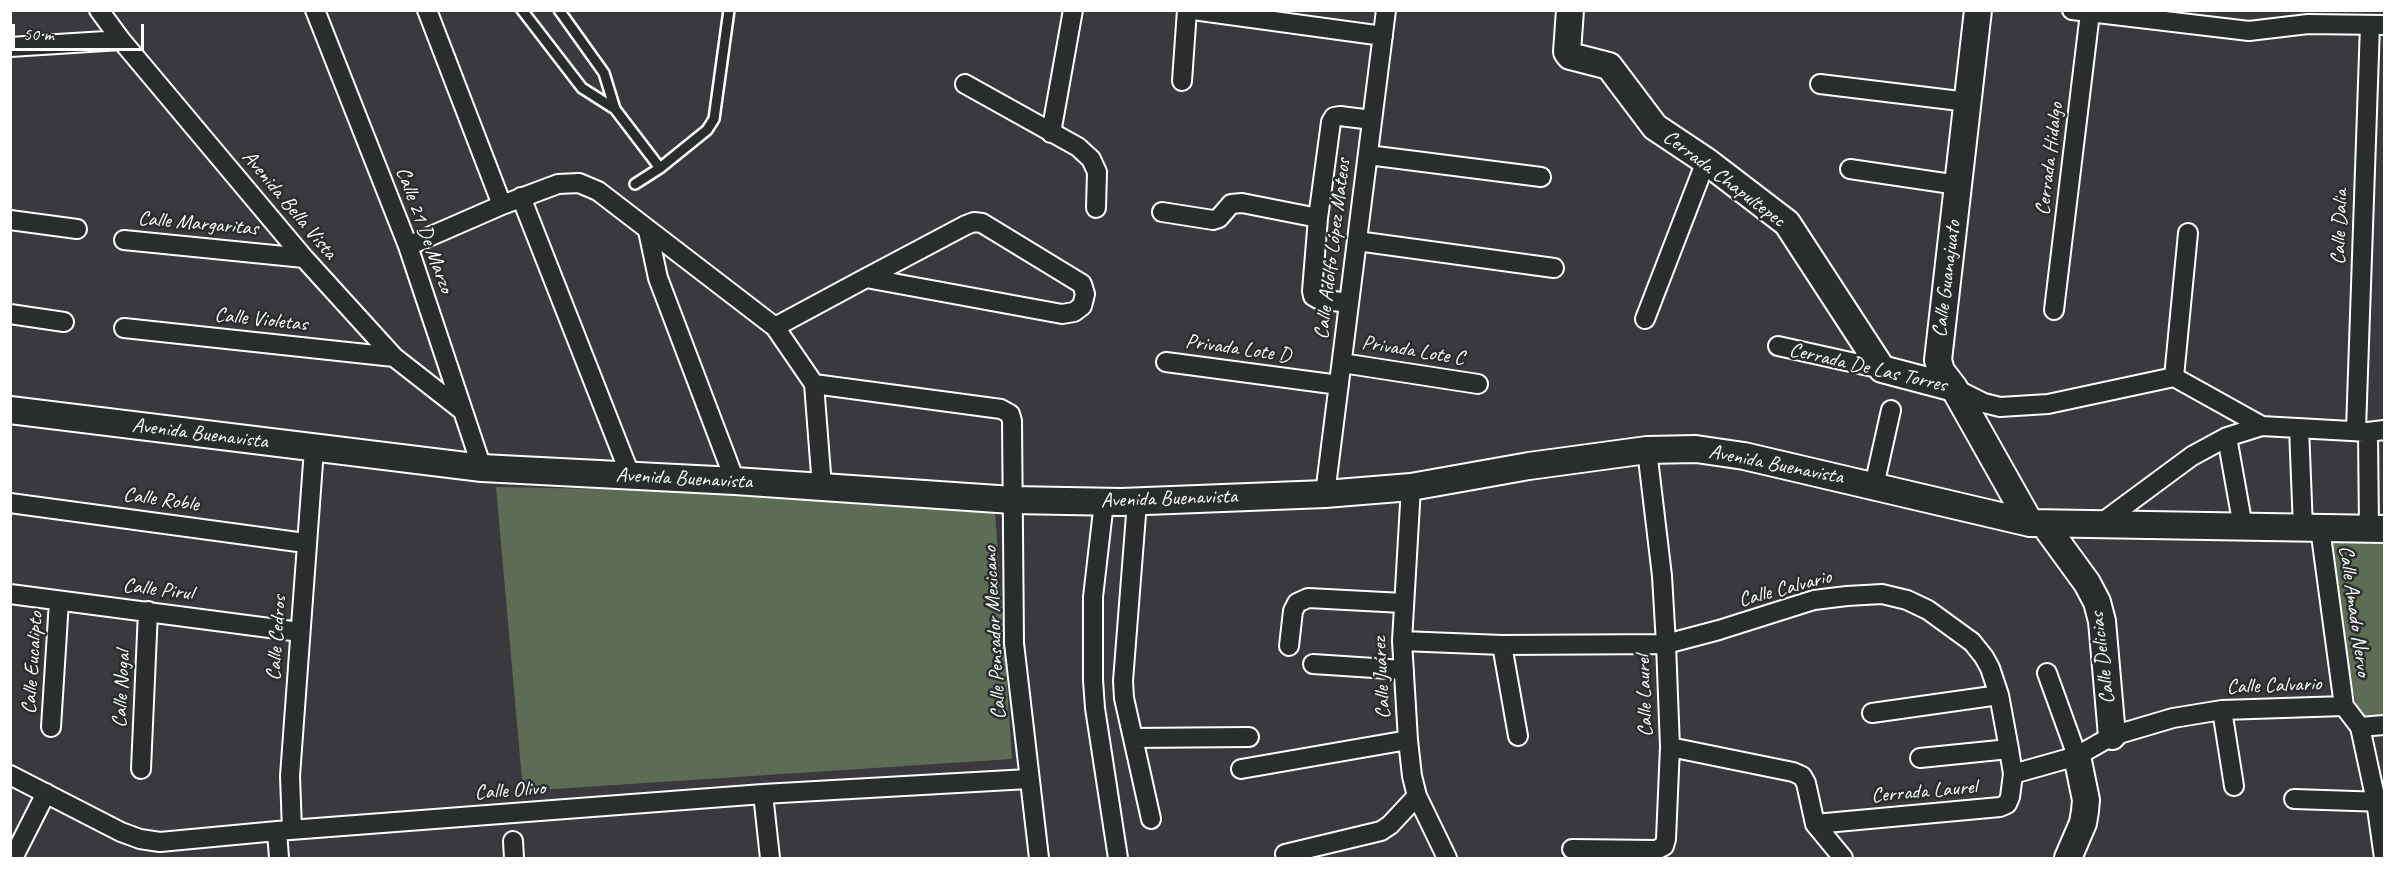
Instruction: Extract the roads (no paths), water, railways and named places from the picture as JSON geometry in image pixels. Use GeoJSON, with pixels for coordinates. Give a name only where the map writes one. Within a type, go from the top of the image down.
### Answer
{"type":"FeatureCollection","features":[{"type":"Feature","properties":{"kind":"street","name":"Avenida Bella Vista"},"geometry":{"type":"LineString","coordinates":[[99,10],[121,40],[304,258],[394,357],[463,411]]}},
{"type":"Feature","properties":{"kind":"street","name":"Calle 21 De Marzo"},"geometry":{"type":"LineString","coordinates":[[315,10],[408,246],[482,468]]}},
{"type":"Feature","properties":{"kind":"street"},"geometry":{"type":"LineString","coordinates":[[427,10],[502,205]]}},
{"type":"Feature","properties":{"kind":"street"},"geometry":{"type":"LineString","coordinates":[[1051,133],[1073,10]]}},
{"type":"Feature","properties":{"kind":"street"},"geometry":{"type":"LineString","coordinates":[[1182,81],[1187,10]]}},
{"type":"Feature","properties":{"kind":"street"},"geometry":{"type":"LineString","coordinates":[[1193,10],[1383,36]]}},
{"type":"Feature","properties":{"kind":"street","name":"Calle Adolfo López Mateos"},"geometry":{"type":"LineString","coordinates":[[1325,494],[1386,10]]}},
{"type":"Feature","properties":{"kind":"street","name":"Cerrada Chapultepec"},"geometry":{"type":"LineString","coordinates":[[1570,10],[1567,52],[1570,56],[1609,66],[1655,127],[1787,223],[1882,369]]}},
{"type":"Feature","properties":{"kind":"street","name":"Calle Guanajuato"},"geometry":{"type":"LineString","coordinates":[[1978,10],[1938,360],[1941,371],[1954,388],[2037,523]]}},
{"type":"Feature","properties":{"kind":"street"},"geometry":{"type":"LineString","coordinates":[[2081,12],[2113,13],[2249,31],[2280,19],[2308,24],[2377,25]]}},
{"type":"Feature","properties":{"kind":"street","name":"Cerrada Hidalgo"},"geometry":{"type":"LineString","coordinates":[[2054,310],[2081,12]]}},
{"type":"Feature","properties":{"kind":"street","name":"Calle Dalia"},"geometry":{"type":"LineString","coordinates":[[2377,25],[2369,431],[2379,527]]}},
{"type":"Feature","properties":{"kind":"street"},"geometry":{"type":"LineString","coordinates":[[10,47],[121,40]]}},
{"type":"Feature","properties":{"kind":"street"},"geometry":{"type":"LineString","coordinates":[[965,84],[1078,147],[1091,159],[1097,172],[1096,208]]}},
{"type":"Feature","properties":{"kind":"street"},"geometry":{"type":"LineString","coordinates":[[1820,84],[1968,102]]}},
{"type":"Feature","properties":{"kind":"street"},"geometry":{"type":"LineString","coordinates":[[1349,303],[1318,299],[1313,296],[1318,218],[1331,122],[1334,117],[1340,116],[1372,120]]}},
{"type":"Feature","properties":{"kind":"street"},"geometry":{"type":"LineString","coordinates":[[1368,155],[1541,177]]}},
{"type":"Feature","properties":{"kind":"street"},"geometry":{"type":"LineString","coordinates":[[1645,319],[1706,162]]}},
{"type":"Feature","properties":{"kind":"street"},"geometry":{"type":"LineString","coordinates":[[1850,169],[1958,185]]}},
{"type":"Feature","properties":{"kind":"street"},"geometry":{"type":"LineString","coordinates":[[408,246],[521,197],[558,184],[579,183],[598,191],[775,327],[814,384],[822,487]]}},
{"type":"Feature","properties":{"kind":"street"},"geometry":{"type":"LineString","coordinates":[[521,197],[631,477]]}},
{"type":"Feature","properties":{"kind":"street"},"geometry":{"type":"LineString","coordinates":[[1162,212],[1213,220],[1219,218],[1231,204],[1242,203],[1318,218]]}},
{"type":"Feature","properties":{"kind":"street"},"geometry":{"type":"LineString","coordinates":[[10,220],[77,228]]}},
{"type":"Feature","properties":{"kind":"street"},"geometry":{"type":"LineString","coordinates":[[775,327],[866,278],[966,225],[974,222],[982,223],[1083,284],[1085,294],[1082,306],[1074,312],[1062,314],[866,278]]}},
{"type":"Feature","properties":{"kind":"street"},"geometry":{"type":"LineString","coordinates":[[648,231],[658,278],[735,481]]}},
{"type":"Feature","properties":{"kind":"street"},"geometry":{"type":"LineString","coordinates":[[2188,233],[2174,377],[2262,426]]}},
{"type":"Feature","properties":{"kind":"street","name":"Calle Margaritas"},"geometry":{"type":"LineString","coordinates":[[124,240],[304,258]]}},
{"type":"Feature","properties":{"kind":"street"},"geometry":{"type":"LineString","coordinates":[[1357,241],[1554,268]]}},
{"type":"Feature","properties":{"kind":"street"},"geometry":{"type":"LineString","coordinates":[[10,314],[64,322]]}},
{"type":"Feature","properties":{"kind":"street","name":"Calle Violetas"},"geometry":{"type":"LineString","coordinates":[[124,328],[394,357]]}},
{"type":"Feature","properties":{"kind":"street","name":"Cerrada De Las Torres"},"geometry":{"type":"LineString","coordinates":[[1778,346],[1954,388],[1984,403],[2000,406],[2048,404],[2174,377]]}},
{"type":"Feature","properties":{"kind":"street","name":"Privada Lote D"},"geometry":{"type":"LineString","coordinates":[[1166,362],[1339,385]]}},
{"type":"Feature","properties":{"kind":"street","name":"Privada Lote C"},"geometry":{"type":"LineString","coordinates":[[1342,363],[1478,384]]}},
{"type":"Feature","properties":{"kind":"street","name":"Calle Pensador Mexicano"},"geometry":{"type":"LineString","coordinates":[[814,384],[1001,410],[1010,414],[1012,421],[1014,643],[1028,779],[1039,858]]}},
{"type":"Feature","properties":{"kind":"street","name":"Avenida Buenavista"},"geometry":{"type":"LineString","coordinates":[[10,410],[482,468],[735,481],[1012,500],[1137,502],[1325,494],[1411,487],[1529,466],[1647,450],[1696,449],[1744,456],[2037,523],[2379,527]]}},
{"type":"Feature","properties":{"kind":"street"},"geometry":{"type":"LineString","coordinates":[[1874,486],[1891,410]]}},
{"type":"Feature","properties":{"kind":"street"},"geometry":{"type":"LineString","coordinates":[[2100,524],[2192,456],[2227,437],[2262,426],[2369,431]]}},
{"type":"Feature","properties":{"kind":"street","name":"Calle Amado Nervo"},"geometry":{"type":"LineString","coordinates":[[2299,428],[2312,528],[2344,706],[2360,727],[2380,802]]}},
{"type":"Feature","properties":{"kind":"street"},"geometry":{"type":"LineString","coordinates":[[2227,437],[2243,526]]}},
{"type":"Feature","properties":{"kind":"street","name":"Calle Cedros"},"geometry":{"type":"LineString","coordinates":[[279,858],[290,776],[305,543],[314,449]]}},
{"type":"Feature","properties":{"kind":"street","name":"Calle Laurel"},"geometry":{"type":"LineString","coordinates":[[1647,450],[1662,576],[1670,747],[1793,772],[1802,776],[1806,783],[1815,824],[1843,858]]}},
{"type":"Feature","properties":{"kind":"street","name":"Calle Juárez"},"geometry":{"type":"LineString","coordinates":[[1411,487],[1402,603],[1408,740],[1417,796],[1447,858]]}},
{"type":"Feature","properties":{"kind":"street"},"geometry":{"type":"LineString","coordinates":[[1104,502],[1093,597],[1093,680],[1095,708],[1118,858]]}},
{"type":"Feature","properties":{"kind":"street"},"geometry":{"type":"LineString","coordinates":[[1137,502],[1123,681],[1124,698],[1151,819]]}},
{"type":"Feature","properties":{"kind":"street","name":"Calle Roble"},"geometry":{"type":"LineString","coordinates":[[10,503],[305,543]]}},
{"type":"Feature","properties":{"kind":"street","name":"Calle Delicias"},"geometry":{"type":"LineString","coordinates":[[2037,523],[2087,583],[2097,602],[2102,621],[2112,736]]}},
{"type":"Feature","properties":{"kind":"street","name":"Calle Pirul"},"geometry":{"type":"LineString","coordinates":[[10,594],[300,632]]}},
{"type":"Feature","properties":{"kind":"street","name":"Calle Calvario"},"geometry":{"type":"LineString","coordinates":[[1402,641],[1502,645],[1666,644],[1814,600],[1882,594],[1907,600],[1928,610],[1972,642],[1990,668],[1999,695],[2013,774],[2077,756],[2112,736],[2173,718],[2222,710],[2344,706]]}},
{"type":"Feature","properties":{"kind":"street"},"geometry":{"type":"LineString","coordinates":[[1289,646],[1293,612],[1298,603],[1308,598],[1402,603]]}},
{"type":"Feature","properties":{"kind":"street","name":"Calle Eucalipto"},"geometry":{"type":"LineString","coordinates":[[51,727],[59,602]]}},
{"type":"Feature","properties":{"kind":"street","name":"Calle Nogal"},"geometry":{"type":"LineString","coordinates":[[141,769],[148,611]]}},
{"type":"Feature","properties":{"kind":"street"},"geometry":{"type":"LineString","coordinates":[[1502,645],[1518,736]]}},
{"type":"Feature","properties":{"kind":"street"},"geometry":{"type":"LineString","coordinates":[[1313,664],[1404,670]]}},
{"type":"Feature","properties":{"kind":"street"},"geometry":{"type":"LineString","coordinates":[[2047,673],[2077,756],[2086,800],[2083,823],[2068,858]]}},
{"type":"Feature","properties":{"kind":"street"},"geometry":{"type":"LineString","coordinates":[[1872,713],[1999,695]]}},
{"type":"Feature","properties":{"kind":"street"},"geometry":{"type":"LineString","coordinates":[[2222,710],[2234,786]]}},
{"type":"Feature","properties":{"kind":"street"},"geometry":{"type":"LineString","coordinates":[[2360,727],[2385,725]]}},
{"type":"Feature","properties":{"kind":"street"},"geometry":{"type":"LineString","coordinates":[[1133,738],[1249,737]]}},
{"type":"Feature","properties":{"kind":"street"},"geometry":{"type":"LineString","coordinates":[[1241,769],[1408,740]]}},
{"type":"Feature","properties":{"kind":"street"},"geometry":{"type":"LineString","coordinates":[[1572,849],[1656,850],[1664,846],[1670,747]]}},
{"type":"Feature","properties":{"kind":"street"},"geometry":{"type":"LineString","coordinates":[[1920,758],[2009,749]]}},
{"type":"Feature","properties":{"kind":"street","name":"Cerrada Laurel"},"geometry":{"type":"LineString","coordinates":[[1815,824],[2000,807],[2007,804],[2010,797],[2013,774]]}},
{"type":"Feature","properties":{"kind":"street","name":"Calle Olivo"},"geometry":{"type":"LineString","coordinates":[[10,775],[120,832],[140,839],[160,842],[284,830],[763,794],[1028,779]]}},
{"type":"Feature","properties":{"kind":"street"},"geometry":{"type":"LineString","coordinates":[[13,858],[46,793]]}},
{"type":"Feature","properties":{"kind":"street"},"geometry":{"type":"LineString","coordinates":[[763,794],[770,858]]}},
{"type":"Feature","properties":{"kind":"street"},"geometry":{"type":"LineString","coordinates":[[1285,854],[1381,831],[1390,825],[1417,796]]}},
{"type":"Feature","properties":{"kind":"street"},"geometry":{"type":"LineString","coordinates":[[2294,799],[2380,802],[2384,858]]}},
{"type":"Feature","properties":{"kind":"lane"},"geometry":{"type":"LineString","coordinates":[[522,10],[582,88],[615,109]]}},
{"type":"Feature","properties":{"kind":"lane"},"geometry":{"type":"LineString","coordinates":[[559,10],[603,73],[615,109],[660,168]]}},
{"type":"Feature","properties":{"kind":"lane"},"geometry":{"type":"LineString","coordinates":[[635,184],[660,168],[707,130],[714,119],[729,10]]}}]}
